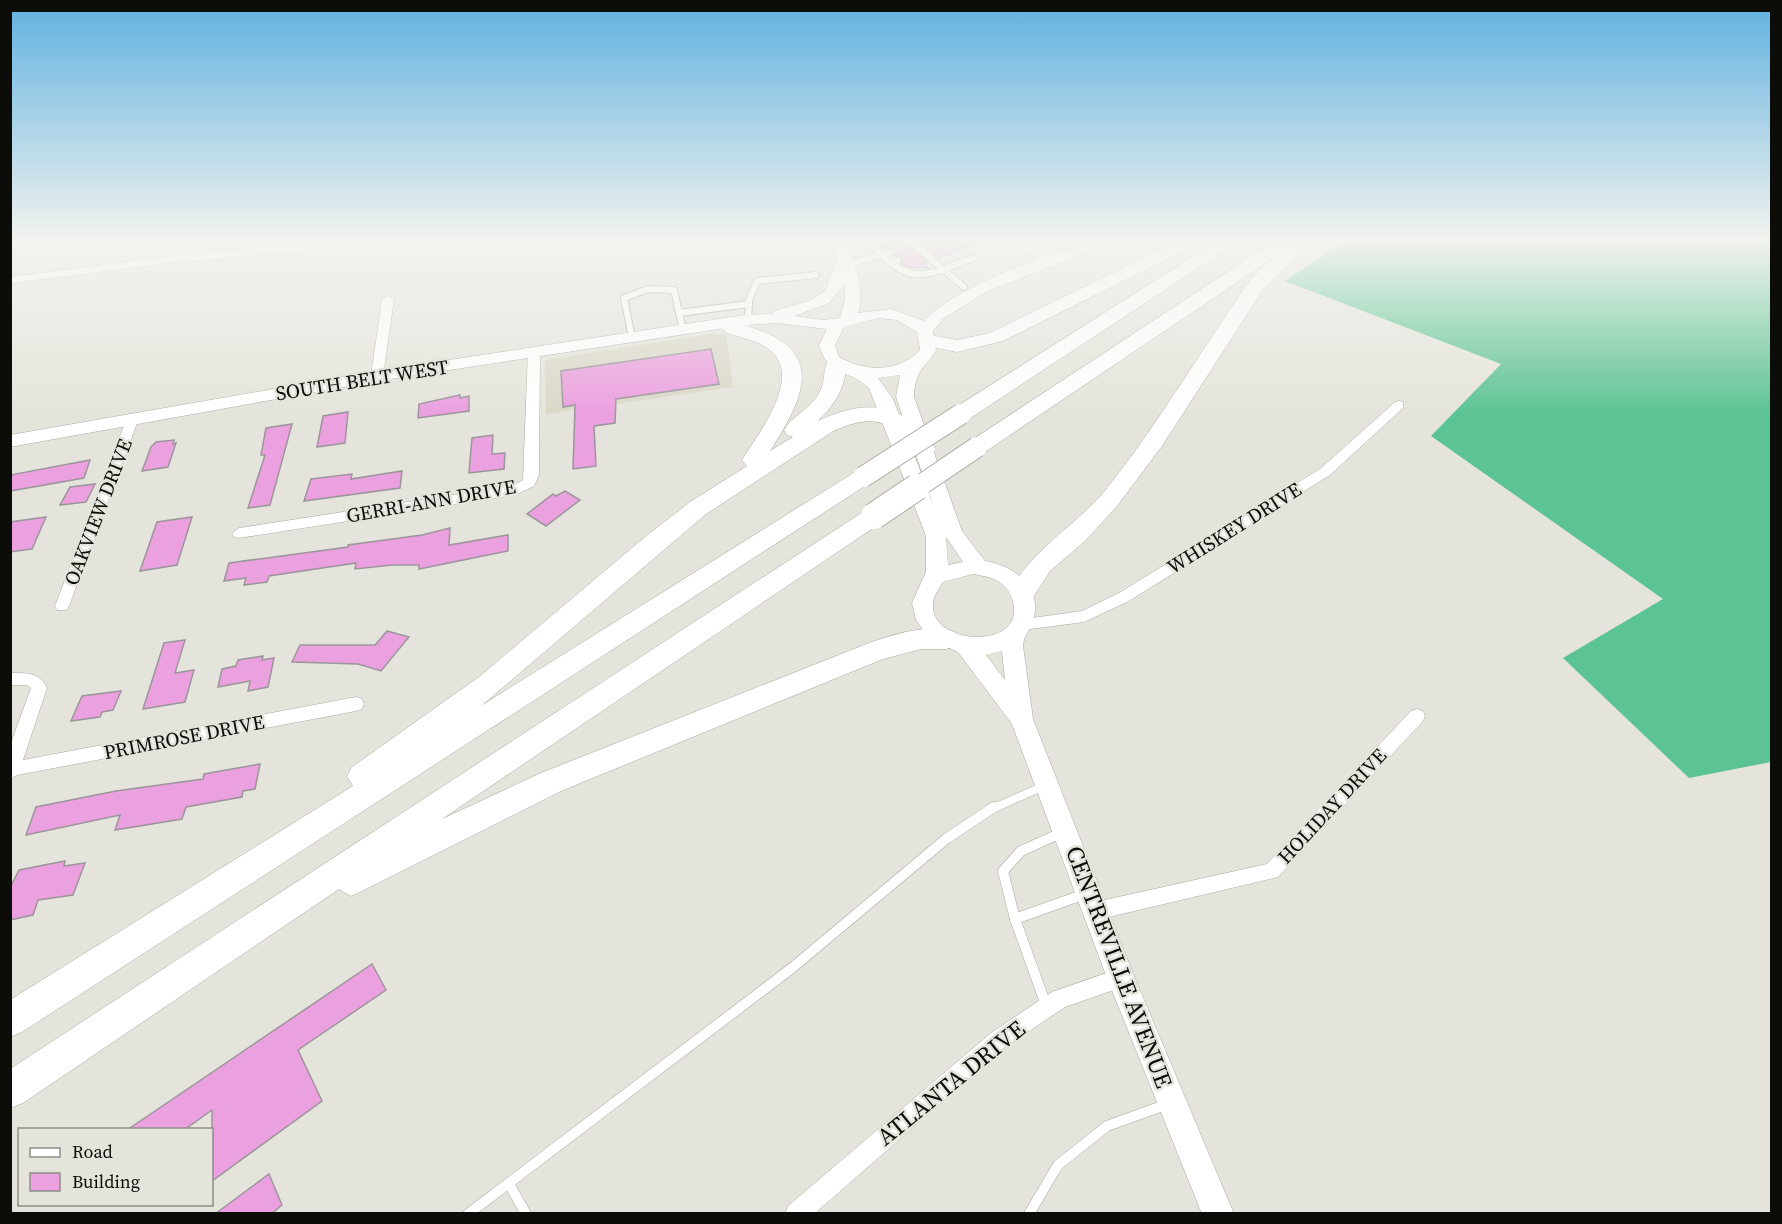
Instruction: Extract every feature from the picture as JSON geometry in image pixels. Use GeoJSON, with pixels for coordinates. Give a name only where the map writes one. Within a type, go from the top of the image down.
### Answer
{"type":"FeatureCollection","features":[{"type":"Feature","properties":{"kind":"highway"},"geometry":{"type":"LineString","coordinates":[[927,335],[957,346],[996,337],[1074,299]]}},
{"type":"Feature","properties":{"kind":"highway"},"geometry":{"type":"LineString","coordinates":[[10,1020],[1140,299]]}},
{"type":"Feature","properties":{"kind":"highway"},"geometry":{"type":"LineString","coordinates":[[10,1090],[1198,299]]}},
{"type":"Feature","properties":{"kind":"highway"},"geometry":{"type":"LineString","coordinates":[[1022,614],[1034,572],[1072,540],[1126,481],[1247,299]]}},
{"type":"Feature","properties":{"kind":"highway"},"geometry":{"type":"LineString","coordinates":[[738,321],[780,347],[788,359],[791,370],[790,392],[784,412],[753,460]]}},
{"type":"Feature","properties":{"kind":"highway"},"geometry":{"type":"LineString","coordinates":[[698,508],[720,482],[790,435],[826,403],[837,378],[831,355]]}},
{"type":"Feature","properties":{"kind":"highway"},"geometry":{"type":"LineString","coordinates":[[226,883],[260,844],[384,761],[489,685],[653,543],[698,508],[837,419],[861,413],[879,414],[892,418],[905,427],[913,440],[925,449]]}},
{"type":"Feature","properties":{"kind":"highway"},"geometry":{"type":"LineString","coordinates":[[302,896],[348,883],[436,837],[551,782],[878,650],[921,639],[955,642]]}},
{"type":"Feature","properties":{"kind":"main road"},"geometry":{"type":"LineString","coordinates":[[765,319],[802,309],[820,299]]}},
{"type":"Feature","properties":{"kind":"main road"},"geometry":{"type":"LineString","coordinates":[[831,355],[828,335],[843,321],[854,299]]}},
{"type":"Feature","properties":{"kind":"main road"},"geometry":{"type":"LineString","coordinates":[[872,299],[876,305],[927,335]]}},
{"type":"Feature","properties":{"kind":"main road","name":"SOUTH BELT WEST"},"geometry":{"type":"LineString","coordinates":[[10,441],[377,376],[534,352],[738,321],[765,319],[843,321],[868,313],[892,314],[924,306],[938,299]]}},
{"type":"Feature","properties":{"kind":"main road","name":"SOUTH BELT WEST"},"geometry":{"type":"LineString","coordinates":[[738,321],[797,332],[863,373],[897,372],[912,366],[925,355],[927,335],[937,313],[959,299]]}},
{"type":"Feature","properties":{"kind":"main road"},"geometry":{"type":"LineString","coordinates":[[912,366],[906,382],[904,397],[925,449],[953,532],[977,565]]}},
{"type":"Feature","properties":{"kind":"main road","name":"CENTREVILLE AVENUE"},"geometry":{"type":"LineString","coordinates":[[863,373],[876,386],[892,418],[936,536],[938,554],[935,576],[922,602],[925,616],[933,629],[955,642],[990,675],[1003,697],[1022,719]]}},
{"type":"Feature","properties":{"kind":"main road"},"geometry":{"type":"LineString","coordinates":[[935,576],[956,568],[977,565],[1006,575],[1022,614],[999,643],[982,647],[955,642]]}},
{"type":"Feature","properties":{"kind":"main road","name":"CENTREVILLE AVENUE"},"geometry":{"type":"LineString","coordinates":[[1022,614],[1013,670],[1020,693],[1022,719],[1121,978],[1218,1214]]}},
{"type":"Feature","properties":{"kind":"street"},"geometry":{"type":"LineString","coordinates":[[377,376],[388,299]]}},
{"type":"Feature","properties":{"kind":"street","name":"GERRI-ANN DRIVE"},"geometry":{"type":"LineString","coordinates":[[239,533],[515,490],[529,483],[532,475],[534,352]]}},
{"type":"Feature","properties":{"kind":"street","name":"WHISKEY DRIVE"},"geometry":{"type":"LineString","coordinates":[[1022,614],[1052,619],[1084,616],[1124,597],[1235,525],[1324,472],[1400,405]]}},
{"type":"Feature","properties":{"kind":"street","name":"OAKVIEW DRIVE"},"geometry":{"type":"LineString","coordinates":[[62,606],[133,418]]}},
{"type":"Feature","properties":{"kind":"street"},"geometry":{"type":"LineString","coordinates":[[10,679],[29,679],[37,683],[38,695],[11,771]]}},
{"type":"Feature","properties":{"kind":"street","name":"PRIMROSE DRIVE"},"geometry":{"type":"LineString","coordinates":[[11,771],[356,704]]}},
{"type":"Feature","properties":{"kind":"street","name":"HOLIDAY DRIVE"},"geometry":{"type":"LineString","coordinates":[[1093,902],[1272,870],[1417,716]]}},
{"type":"Feature","properties":{"kind":"street","name":"ATLANTA DRIVE"},"geometry":{"type":"LineString","coordinates":[[796,1214],[990,1047],[1059,999],[1121,978]]}},
{"type":"Feature","properties":{"kind":"lane"},"geometry":{"type":"LineString","coordinates":[[624,299],[632,338]]}},
{"type":"Feature","properties":{"kind":"lane"},"geometry":{"type":"LineString","coordinates":[[676,299],[683,331]]}},
{"type":"Feature","properties":{"kind":"lane"},"geometry":{"type":"LineString","coordinates":[[679,313],[738,321],[748,299]]}},
{"type":"Feature","properties":{"kind":"lane"},"geometry":{"type":"LineString","coordinates":[[468,1214],[792,968],[946,839],[996,806],[1047,784]]}},
{"type":"Feature","properties":{"kind":"lane"},"geometry":{"type":"LineString","coordinates":[[1047,1008],[1015,919],[1003,881],[1003,871],[1021,850],[1065,831]]}},
{"type":"Feature","properties":{"kind":"lane"},"geometry":{"type":"LineString","coordinates":[[1015,919],[1093,902]]}},
{"type":"Feature","properties":{"kind":"lane"},"geometry":{"type":"LineString","coordinates":[[1029,1214],[1058,1165],[1107,1126],[1172,1103]]}},
{"type":"Feature","properties":{"kind":"lane"},"geometry":{"type":"LineString","coordinates":[[508,1184],[526,1214]]}},
{"type":"Feature","properties":{"kind":"shaded area"},"geometry":{"type":"Polygon","coordinates":[[[709,334],[726,334],[733,387],[546,414],[545,360],[709,334]]]}},
{"type":"Feature","properties":{"kind":"green space"},"geometry":{"type":"Polygon","coordinates":[[[1332,299],[1771,299],[1771,762],[1689,778],[1563,658],[1663,599],[1431,436],[1501,364],[1332,299]]]}},
{"type":"Feature","properties":{"kind":"building"},"geometry":{"type":"Polygon","coordinates":[[[711,349],[719,384],[616,399],[615,423],[594,426],[596,466],[573,469],[575,405],[563,407],[561,371],[711,349]]]}},
{"type":"Feature","properties":{"kind":"building"},"geometry":{"type":"Polygon","coordinates":[[[460,395],[460,398],[469,396],[469,411],[418,418],[419,404],[460,395]]]}},
{"type":"Feature","properties":{"kind":"building"},"geometry":{"type":"Polygon","coordinates":[[[348,412],[345,443],[317,447],[323,416],[348,412]]]}},
{"type":"Feature","properties":{"kind":"building"},"geometry":{"type":"Polygon","coordinates":[[[292,424],[270,505],[248,508],[265,455],[261,455],[266,428],[292,424]]]}},
{"type":"Feature","properties":{"kind":"building"},"geometry":{"type":"Polygon","coordinates":[[[493,435],[492,454],[505,453],[504,469],[469,473],[472,438],[493,435]]]}},
{"type":"Feature","properties":{"kind":"building"},"geometry":{"type":"Polygon","coordinates":[[[174,440],[173,444],[176,443],[168,467],[142,471],[151,447],[156,442],[174,440]]]}},
{"type":"Feature","properties":{"kind":"building"},"geometry":{"type":"Polygon","coordinates":[[[90,460],[84,478],[10,491],[10,475],[90,460]]]}},
{"type":"Feature","properties":{"kind":"building"},"geometry":{"type":"Polygon","coordinates":[[[402,471],[400,488],[304,501],[311,479],[352,474],[351,479],[402,471]]]}},
{"type":"Feature","properties":{"kind":"building"},"geometry":{"type":"Polygon","coordinates":[[[95,484],[86,502],[60,505],[70,487],[95,484]]]}},
{"type":"Feature","properties":{"kind":"building"},"geometry":{"type":"Polygon","coordinates":[[[565,491],[580,500],[546,526],[527,514],[553,494],[556,496],[565,491]]]}},
{"type":"Feature","properties":{"kind":"building"},"geometry":{"type":"Polygon","coordinates":[[[46,517],[32,549],[10,552],[10,522],[46,517]]]}},
{"type":"Feature","properties":{"kind":"building"},"geometry":{"type":"Polygon","coordinates":[[[192,517],[177,565],[140,571],[157,522],[192,517]]]}},
{"type":"Feature","properties":{"kind":"building"},"geometry":{"type":"Polygon","coordinates":[[[450,528],[449,545],[508,535],[508,551],[419,569],[419,565],[393,565],[355,569],[356,563],[269,576],[267,582],[244,585],[246,578],[224,581],[229,563],[348,547],[348,545],[422,535],[450,528]]]}},
{"type":"Feature","properties":{"kind":"building"},"geometry":{"type":"Polygon","coordinates":[[[387,631],[409,637],[381,671],[358,664],[292,662],[300,645],[375,645],[387,631]]]}},
{"type":"Feature","properties":{"kind":"building"},"geometry":{"type":"Polygon","coordinates":[[[185,640],[175,673],[194,670],[185,702],[143,709],[164,643],[185,640]]]}},
{"type":"Feature","properties":{"kind":"building"},"geometry":{"type":"Polygon","coordinates":[[[263,656],[262,660],[274,658],[268,687],[248,691],[250,681],[218,687],[222,669],[236,666],[238,660],[263,656]]]}},
{"type":"Feature","properties":{"kind":"building"},"geometry":{"type":"Polygon","coordinates":[[[121,691],[113,710],[102,712],[100,717],[71,721],[82,696],[121,691]]]}},
{"type":"Feature","properties":{"kind":"building"},"geometry":{"type":"Polygon","coordinates":[[[260,764],[255,789],[243,791],[242,797],[186,807],[182,819],[115,830],[120,815],[26,835],[36,807],[116,791],[203,779],[204,774],[260,764]]]}},
{"type":"Feature","properties":{"kind":"building"},"geometry":{"type":"Polygon","coordinates":[[[65,861],[64,866],[85,863],[73,895],[38,900],[33,915],[10,920],[10,888],[19,870],[65,861]]]}},
{"type":"Feature","properties":{"kind":"building"},"geometry":{"type":"Polygon","coordinates":[[[372,964],[386,990],[298,1050],[322,1101],[213,1180],[212,1110],[187,1128],[130,1128],[372,964]]]}},
{"type":"Feature","properties":{"kind":"building"},"geometry":{"type":"Polygon","coordinates":[[[269,1174],[282,1205],[271,1214],[215,1214],[269,1174]]]}}]}
